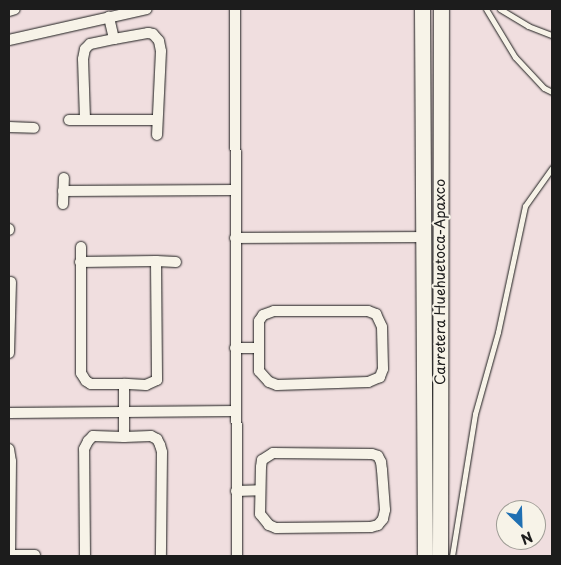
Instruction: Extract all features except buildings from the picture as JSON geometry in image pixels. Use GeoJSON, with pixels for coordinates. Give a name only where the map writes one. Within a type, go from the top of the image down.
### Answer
{"type":"FeatureCollection","features":[{"type":"Feature","properties":{"kind":"main road"},"geometry":{"type":"LineString","coordinates":[[415,9],[422,16]]}},
{"type":"Feature","properties":{"kind":"main road","name":"Carretera Huehuetoca-Apaxco"},"geometry":{"type":"LineString","coordinates":[[440,556],[439,158],[441,9]]}},
{"type":"Feature","properties":{"kind":"main road","name":"Carretera Huehuetoca-Apaxco"},"geometry":{"type":"LineString","coordinates":[[422,16],[425,237],[425,556]]}},
{"type":"Feature","properties":{"kind":"street"},"geometry":{"type":"LineString","coordinates":[[9,11],[15,9]]}},
{"type":"Feature","properties":{"kind":"street"},"geometry":{"type":"LineString","coordinates":[[9,40],[147,9]]}},
{"type":"Feature","properties":{"kind":"street"},"geometry":{"type":"LineString","coordinates":[[235,9],[237,556]]}},
{"type":"Feature","properties":{"kind":"street"},"geometry":{"type":"LineString","coordinates":[[109,17],[114,39]]}},
{"type":"Feature","properties":{"kind":"street"},"geometry":{"type":"LineString","coordinates":[[84,118],[83,59],[85,49],[90,44],[148,33],[153,34],[159,41],[161,51],[156,120],[157,135]]}},
{"type":"Feature","properties":{"kind":"street"},"geometry":{"type":"LineString","coordinates":[[69,120],[84,118],[156,120]]}},
{"type":"Feature","properties":{"kind":"street"},"geometry":{"type":"LineString","coordinates":[[9,126],[34,128]]}},
{"type":"Feature","properties":{"kind":"street"},"geometry":{"type":"LineString","coordinates":[[63,204],[64,178]]}},
{"type":"Feature","properties":{"kind":"street"},"geometry":{"type":"LineString","coordinates":[[63,191],[235,190]]}},
{"type":"Feature","properties":{"kind":"street"},"geometry":{"type":"LineString","coordinates":[[235,238],[425,237]]}},
{"type":"Feature","properties":{"kind":"street"},"geometry":{"type":"LineString","coordinates":[[81,247],[81,372],[86,381],[91,384],[146,385],[157,380],[156,261]]}},
{"type":"Feature","properties":{"kind":"street"},"geometry":{"type":"LineString","coordinates":[[80,262],[176,262]]}},
{"type":"Feature","properties":{"kind":"street"},"geometry":{"type":"LineString","coordinates":[[9,353],[10,282]]}},
{"type":"Feature","properties":{"kind":"street"},"geometry":{"type":"LineString","coordinates":[[368,311],[380,318],[383,369],[380,377],[368,382],[277,385],[269,382],[260,371],[259,348],[259,321],[267,312],[368,311]]}},
{"type":"Feature","properties":{"kind":"street"},"geometry":{"type":"LineString","coordinates":[[235,348],[259,348]]}},
{"type":"Feature","properties":{"kind":"street"},"geometry":{"type":"LineString","coordinates":[[124,384],[124,437]]}},
{"type":"Feature","properties":{"kind":"street"},"geometry":{"type":"LineString","coordinates":[[9,413],[236,411]]}},
{"type":"Feature","properties":{"kind":"street"},"geometry":{"type":"LineString","coordinates":[[85,556],[84,449],[93,436],[151,436],[157,439],[162,452],[161,556]]}},
{"type":"Feature","properties":{"kind":"street"},"geometry":{"type":"LineString","coordinates":[[9,449],[11,461],[10,555],[35,555]]}},
{"type":"Feature","properties":{"kind":"street"},"geometry":{"type":"LineString","coordinates":[[273,453],[372,454],[381,462],[385,510],[383,519],[378,525],[371,527],[276,528],[268,525],[260,514],[260,490],[262,460],[273,453]]}},
{"type":"Feature","properties":{"kind":"street"},"geometry":{"type":"LineString","coordinates":[[236,491],[260,490]]}},
{"type":"Feature","properties":{"kind":"lane"},"geometry":{"type":"LineString","coordinates":[[486,9],[516,57],[544,88],[552,92]]}},
{"type":"Feature","properties":{"kind":"lane"},"geometry":{"type":"LineString","coordinates":[[500,9],[528,26],[552,35]]}},
{"type":"Feature","properties":{"kind":"lane"},"geometry":{"type":"LineString","coordinates":[[452,556],[475,414],[498,332],[525,206],[552,168]]}}]}
